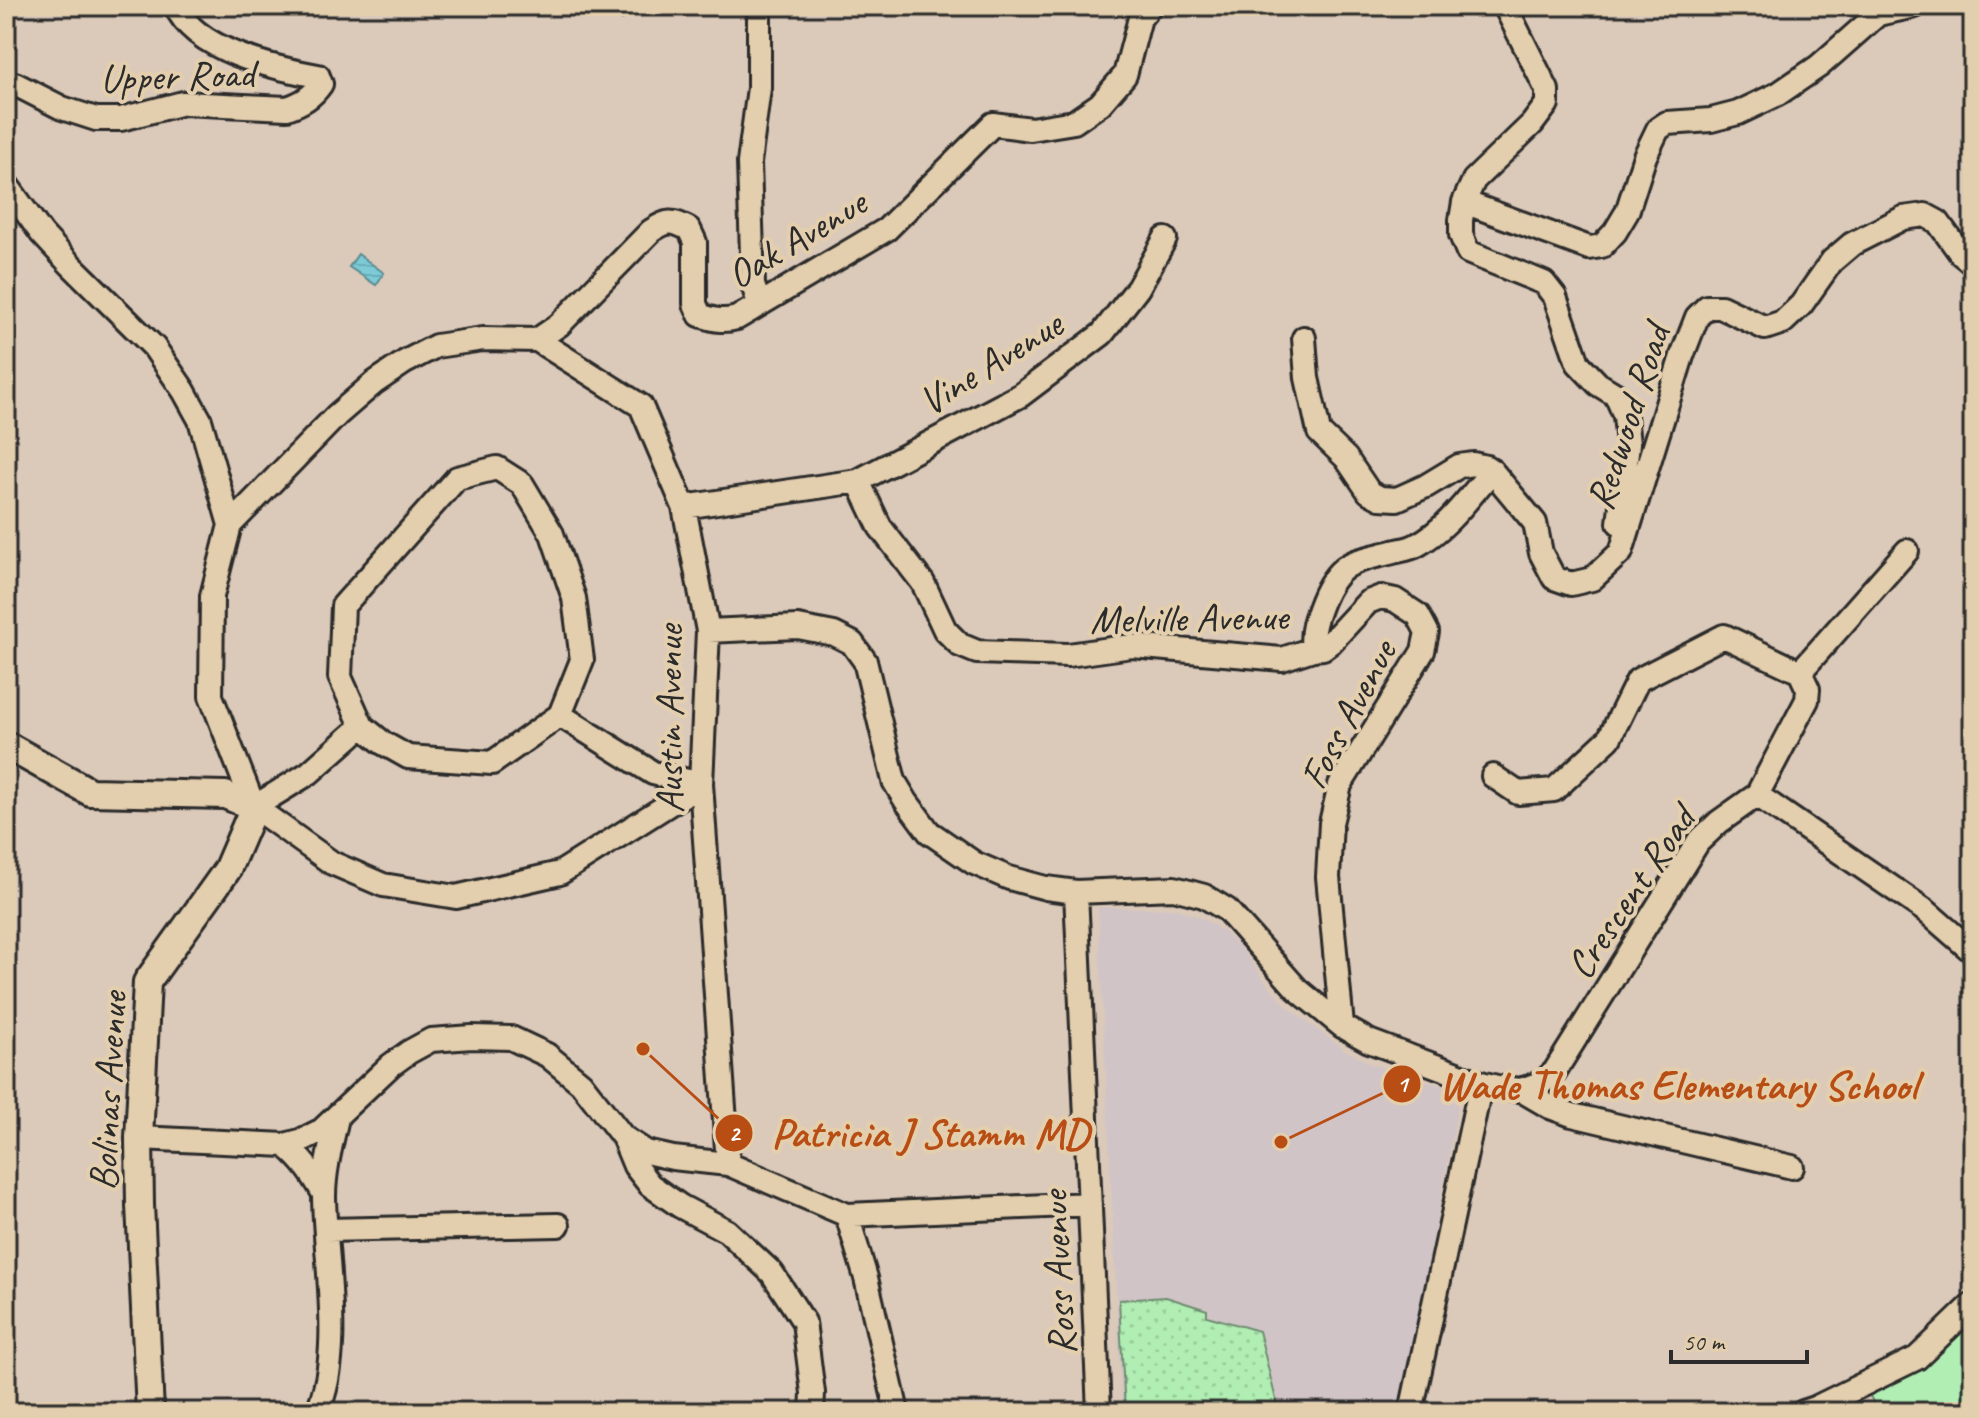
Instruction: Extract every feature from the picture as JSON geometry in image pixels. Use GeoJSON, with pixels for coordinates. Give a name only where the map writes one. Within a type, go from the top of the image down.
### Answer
{"type":"FeatureCollection","features":[{"type":"Feature","properties":{"kind":"street","name":"Upper Road"},"geometry":{"type":"LineString","coordinates":[[6,86],[15,84],[62,108],[96,119],[121,119],[183,103],[287,108],[314,94],[321,84],[318,76],[271,67],[215,44],[189,27],[176,6]]}},
{"type":"Feature","properties":{"kind":"street"},"geometry":{"type":"LineString","coordinates":[[759,6],[759,88],[749,163],[753,285],[759,303]]}},
{"type":"Feature","properties":{"kind":"street","name":"Oak Avenue"},"geometry":{"type":"LineString","coordinates":[[537,340],[559,325],[651,231],[666,222],[678,223],[689,229],[695,242],[695,304],[700,315],[712,320],[737,318],[887,229],[993,124],[1031,129],[1074,122],[1100,104],[1125,75],[1140,18],[1150,6]]}},
{"type":"Feature","properties":{"kind":"street"},"geometry":{"type":"LineString","coordinates":[[1304,338],[1307,378],[1319,432],[1346,458],[1369,492],[1380,498],[1397,499],[1459,466],[1473,464],[1486,467],[1535,523],[1541,553],[1554,578],[1571,584],[1592,579],[1621,552],[1618,531],[1628,444],[1625,416],[1616,395],[1598,384],[1578,363],[1555,297],[1544,283],[1468,252],[1461,235],[1464,202],[1474,180],[1532,124],[1547,104],[1544,83],[1505,6]]}},
{"type":"Feature","properties":{"kind":"street"},"geometry":{"type":"LineString","coordinates":[[1464,202],[1589,248],[1602,246],[1627,212],[1645,156],[1658,129],[1667,123],[1711,120],[1738,113],[1778,94],[1819,66],[1878,14],[1915,6]]}},
{"type":"Feature","properties":{"kind":"street"},"geometry":{"type":"LineString","coordinates":[[6,184],[42,234],[154,347],[184,391],[200,420],[230,525]]}},
{"type":"Feature","properties":{"kind":"street","name":"Redwood Road"},"geometry":{"type":"LineString","coordinates":[[1621,552],[1682,356],[1697,317],[1707,307],[1721,307],[1765,328],[1783,322],[1801,305],[1832,261],[1852,244],[1903,218],[1925,215],[1938,222],[1961,254],[1973,264]]}},
{"type":"Feature","properties":{"kind":"street","name":"Vine Avenue"},"geometry":{"type":"LineString","coordinates":[[858,481],[1021,395],[1102,334],[1138,288],[1165,239]]}},
{"type":"Feature","properties":{"kind":"street"},"geometry":{"type":"LineString","coordinates":[[254,807],[211,696],[212,596],[230,525],[337,415],[374,383],[405,362],[436,346],[483,339],[537,340]]}},
{"type":"Feature","properties":{"kind":"street","name":"Austin Avenue"},"geometry":{"type":"LineString","coordinates":[[537,340],[641,406],[684,507],[708,631],[701,784],[728,1164]]}},
{"type":"Feature","properties":{"kind":"street"},"geometry":{"type":"LineString","coordinates":[[497,468],[522,484],[552,534],[574,598],[582,660],[560,715],[492,763],[408,757],[362,726],[340,677],[343,606],[457,478],[497,468]]}},
{"type":"Feature","properties":{"kind":"street","name":"Melville Avenue"},"geometry":{"type":"LineString","coordinates":[[858,481],[880,527],[923,583],[945,630],[960,645],[977,652],[1068,655],[1132,646],[1282,659],[1313,649],[1311,637],[1318,610],[1330,581],[1340,569],[1358,560],[1414,547],[1439,530],[1492,471]]}},
{"type":"Feature","properties":{"kind":"street"},"geometry":{"type":"LineString","coordinates":[[684,507],[858,481]]}},
{"type":"Feature","properties":{"kind":"street"},"geometry":{"type":"LineString","coordinates":[[1800,672],[1907,551]]}},
{"type":"Feature","properties":{"kind":"street","name":"Foss Avenue"},"geometry":{"type":"LineString","coordinates":[[1313,649],[1323,648],[1331,642],[1368,602],[1381,597],[1395,600],[1418,615],[1427,632],[1423,651],[1340,785],[1331,823],[1328,877],[1342,1026]]}},
{"type":"Feature","properties":{"kind":"street"},"geometry":{"type":"LineString","coordinates":[[708,631],[798,627],[834,634],[852,643],[865,661],[894,781],[929,832],[974,863],[1009,878],[1046,888],[1076,892],[1174,888],[1204,896],[1227,910],[1297,989],[1342,1026],[1369,1041],[1481,1083],[1521,1090],[1550,1107],[1572,1115],[1792,1167]]}},
{"type":"Feature","properties":{"kind":"street"},"geometry":{"type":"LineString","coordinates":[[1493,776],[1518,793],[1554,790],[1609,739],[1638,680],[1724,636],[1800,672],[1808,689],[1807,700],[1757,795]]}},
{"type":"Feature","properties":{"kind":"street"},"geometry":{"type":"LineString","coordinates":[[560,715],[653,773],[701,784]]}},
{"type":"Feature","properties":{"kind":"street"},"geometry":{"type":"LineString","coordinates":[[254,807],[309,773],[362,726]]}},
{"type":"Feature","properties":{"kind":"street"},"geometry":{"type":"LineString","coordinates":[[6,745],[90,792],[225,795],[254,807],[332,863],[383,885],[456,897],[560,873],[701,784]]}},
{"type":"Feature","properties":{"kind":"street","name":"Crescent Road"},"geometry":{"type":"LineString","coordinates":[[1521,1090],[1543,1082],[1555,1071],[1698,842],[1719,822],[1757,795],[1926,911],[1973,952]]}},
{"type":"Feature","properties":{"kind":"street","name":"Bolinas Avenue"},"geometry":{"type":"LineString","coordinates":[[150,1412],[139,1138],[147,982],[227,870],[254,807]]}},
{"type":"Feature","properties":{"kind":"street","name":"Ross Avenue"},"geometry":{"type":"LineString","coordinates":[[1076,892],[1099,1412]]}},
{"type":"Feature","properties":{"kind":"street"},"geometry":{"type":"LineString","coordinates":[[139,1138],[285,1145],[311,1136],[337,1118],[391,1065],[431,1040],[511,1038],[547,1055],[581,1083],[623,1137],[640,1175],[650,1185],[680,1206],[727,1231],[772,1273],[804,1322],[813,1393],[812,1412]]}},
{"type":"Feature","properties":{"kind":"street"},"geometry":{"type":"LineString","coordinates":[[1411,1412],[1481,1083]]}},
{"type":"Feature","properties":{"kind":"street"},"geometry":{"type":"LineString","coordinates":[[317,1412],[323,1400],[332,1341],[324,1194],[337,1118]]}},
{"type":"Feature","properties":{"kind":"street"},"geometry":{"type":"LineString","coordinates":[[623,1137],[646,1152],[728,1164],[847,1215],[1090,1204]]}},
{"type":"Feature","properties":{"kind":"street"},"geometry":{"type":"LineString","coordinates":[[285,1145],[310,1170],[324,1194]]}},
{"type":"Feature","properties":{"kind":"street"},"geometry":{"type":"LineString","coordinates":[[667,1197],[673,1158]]}},
{"type":"Feature","properties":{"kind":"street"},"geometry":{"type":"LineString","coordinates":[[847,1215],[866,1278],[897,1412]]}},
{"type":"Feature","properties":{"kind":"street"},"geometry":{"type":"LineString","coordinates":[[326,1230],[558,1225]]}},
{"type":"Feature","properties":{"kind":"street"},"geometry":{"type":"LineString","coordinates":[[1803,1412],[1917,1358],[1973,1304]]}},
{"type":"Feature","properties":{"kind":"shaded area"},"geometry":{"type":"Polygon","coordinates":[[[1098,907],[1176,909],[1204,919],[1242,949],[1267,984],[1291,1010],[1345,1050],[1371,1064],[1452,1089],[1458,1094],[1459,1102],[1400,1412],[1361,1412],[1328,1407],[1326,1412],[1122,1412],[1098,907]]]}},
{"type":"Feature","properties":{"kind":"green space"},"geometry":{"type":"Polygon","coordinates":[[[1166,1297],[1207,1310],[1207,1316],[1259,1331],[1279,1412],[1125,1412],[1119,1300],[1166,1297]]]}},
{"type":"Feature","properties":{"kind":"green space"},"geometry":{"type":"Polygon","coordinates":[[[1973,1304],[1973,1412],[1878,1412],[1864,1384],[1973,1304]]]}},
{"type":"Feature","properties":{"kind":"water"},"geometry":{"type":"Polygon","coordinates":[[[358,254],[384,273],[376,285],[349,267],[358,254]]]}},
{"type":"Feature","properties":{"kind":"place","name":"Patricia J Stamm MD"},"geometry":{"type":"Point","coordinates":[643,1049]}},
{"type":"Feature","properties":{"kind":"place","name":"Wade Thomas Elementary School"},"geometry":{"type":"Point","coordinates":[1281,1142]}}]}
